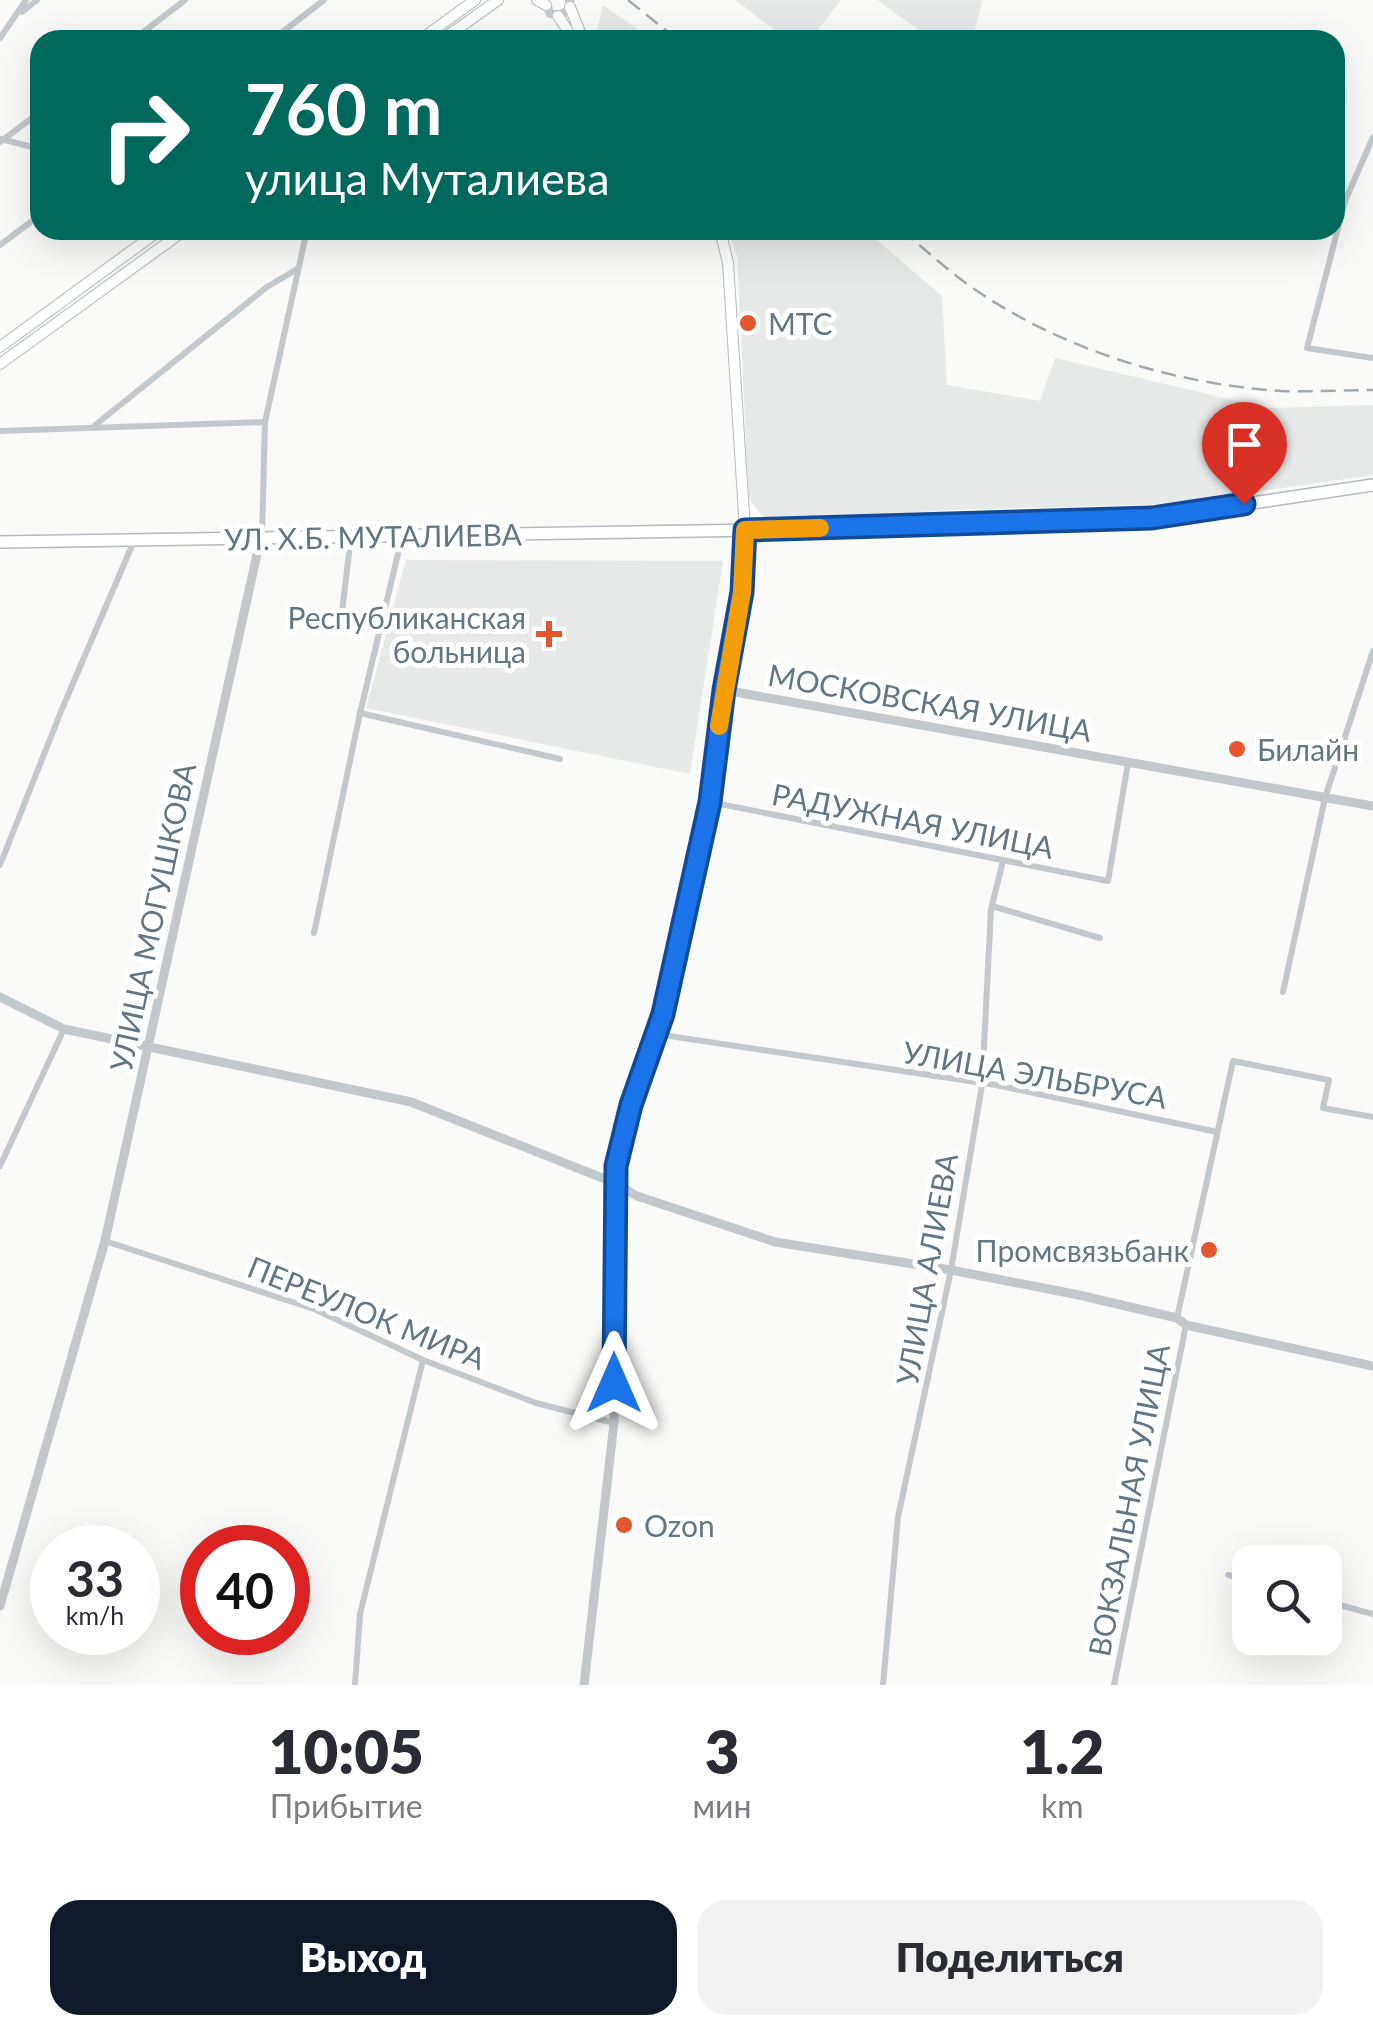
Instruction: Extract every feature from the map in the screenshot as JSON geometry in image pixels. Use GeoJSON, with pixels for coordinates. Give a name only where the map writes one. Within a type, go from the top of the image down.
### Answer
{"type":"FeatureCollection","features":[{"type":"Feature","properties":{"kind":"main road"},"geometry":{"type":"LineString","coordinates":[[434,30],[475,0]]}},
{"type":"Feature","properties":{"kind":"main road"},"geometry":{"type":"LineString","coordinates":[[456,30],[498,0]]}},
{"type":"Feature","properties":{"kind":"main road"},"geometry":{"type":"LineString","coordinates":[[571,2],[580,30]]}},
{"type":"Feature","properties":{"kind":"main road"},"geometry":{"type":"LineString","coordinates":[[558,16],[567,30]]}},
{"type":"Feature","properties":{"kind":"main road"},"geometry":{"type":"LineString","coordinates":[[0,347],[146,240]]}},
{"type":"Feature","properties":{"kind":"main road"},"geometry":{"type":"LineString","coordinates":[[0,364],[171,240]]}},
{"type":"Feature","properties":{"kind":"main road"},"geometry":{"type":"LineString","coordinates":[[722,240],[728,263],[745,530]]}},
{"type":"Feature","properties":{"kind":"main road","name":"УЛ. Х.Б. МУТАЛИЕВА"},"geometry":{"type":"LineString","coordinates":[[0,542],[804,529],[1152,518],[1373,485]]}},
{"type":"Feature","properties":{"kind":"street"},"geometry":{"type":"LineString","coordinates":[[0,38],[26,0]]}},
{"type":"Feature","properties":{"kind":"street"},"geometry":{"type":"LineString","coordinates":[[17,16],[37,0]]}},
{"type":"Feature","properties":{"kind":"street"},"geometry":{"type":"LineString","coordinates":[[146,30],[186,0]]}},
{"type":"Feature","properties":{"kind":"street"},"geometry":{"type":"LineString","coordinates":[[285,30],[324,0]]}},
{"type":"Feature","properties":{"kind":"street"},"geometry":{"type":"LineString","coordinates":[[543,2],[550,13],[558,16],[566,13],[571,2]]}},
{"type":"Feature","properties":{"kind":"street"},"geometry":{"type":"LineString","coordinates":[[1,140],[30,119]]}},
{"type":"Feature","properties":{"kind":"street"},"geometry":{"type":"LineString","coordinates":[[1345,202],[1373,136]]}},
{"type":"Feature","properties":{"kind":"street"},"geometry":{"type":"LineString","coordinates":[[1,140],[30,146]]}},
{"type":"Feature","properties":{"kind":"street"},"geometry":{"type":"LineString","coordinates":[[0,244],[30,222]]}},
{"type":"Feature","properties":{"kind":"street","name":"УЛИЦА МОГУШКОВА"},"geometry":{"type":"LineString","coordinates":[[0,1606],[105,1241],[149,1049],[262,536],[265,422],[305,240]]}},
{"type":"Feature","properties":{"kind":"street"},"geometry":{"type":"LineString","coordinates":[[1335,240],[1308,348],[1373,358]]}},
{"type":"Feature","properties":{"kind":"street"},"geometry":{"type":"LineString","coordinates":[[92,428],[267,288],[298,268]]}},
{"type":"Feature","properties":{"kind":"street"},"geometry":{"type":"LineString","coordinates":[[0,431],[265,422]]}},
{"type":"Feature","properties":{"kind":"street"},"geometry":{"type":"LineString","coordinates":[[584,1685],[614,1423],[616,1166],[681,940],[710,802],[724,690],[742,592],[745,530]]}},
{"type":"Feature","properties":{"kind":"street"},"geometry":{"type":"LineString","coordinates":[[314,934],[402,536]]}},
{"type":"Feature","properties":{"kind":"street"},"geometry":{"type":"LineString","coordinates":[[340,628],[351,538]]}},
{"type":"Feature","properties":{"kind":"street"},"geometry":{"type":"LineString","coordinates":[[0,865],[135,540]]}},
{"type":"Feature","properties":{"kind":"street"},"geometry":{"type":"LineString","coordinates":[[1283,992],[1325,798],[1373,650]]}},
{"type":"Feature","properties":{"kind":"street","name":"МОСКОВСКАЯ УЛИЦА"},"geometry":{"type":"LineString","coordinates":[[724,690],[1373,806]]}},
{"type":"Feature","properties":{"kind":"street"},"geometry":{"type":"LineString","coordinates":[[360,713],[560,759]]}},
{"type":"Feature","properties":{"kind":"street","name":"МОСКОВСКАЯ УЛИЦА"},"geometry":{"type":"LineString","coordinates":[[1108,881],[1128,762]]}},
{"type":"Feature","properties":{"kind":"street","name":"РАДУЖНАЯ УЛИЦА"},"geometry":{"type":"LineString","coordinates":[[710,802],[1108,881]]}},
{"type":"Feature","properties":{"kind":"street","name":"УЛИЦА АЛИЕВА"},"geometry":{"type":"LineString","coordinates":[[882,1685],[898,1516],[951,1270],[982,1085],[992,906],[1003,861]]}},
{"type":"Feature","properties":{"kind":"street"},"geometry":{"type":"LineString","coordinates":[[992,906],[1100,938]]}},
{"type":"Feature","properties":{"kind":"street"},"geometry":{"type":"LineString","coordinates":[[0,997],[64,1029],[410,1102],[637,1196],[775,1242],[1079,1294],[1373,1366]]}},
{"type":"Feature","properties":{"kind":"street"},"geometry":{"type":"LineString","coordinates":[[0,1166],[64,1029]]}},
{"type":"Feature","properties":{"kind":"street","name":"УЛИЦА ЭЛЬБРУСА"},"geometry":{"type":"LineString","coordinates":[[656,1034],[982,1085],[1139,1113],[1217,1132]]}},
{"type":"Feature","properties":{"kind":"street"},"geometry":{"type":"LineString","coordinates":[[1182,1321],[1233,1061],[1329,1080],[1323,1108],[1373,1117]]}},
{"type":"Feature","properties":{"kind":"street","name":"ПЕРЕУЛОК МИРА"},"geometry":{"type":"LineString","coordinates":[[105,1241],[314,1309],[423,1360],[536,1403],[614,1423]]}},
{"type":"Feature","properties":{"kind":"street","name":"ВОКЗАЛЬНАЯ УЛИЦА"},"geometry":{"type":"LineString","coordinates":[[1114,1685],[1182,1321]]}},
{"type":"Feature","properties":{"kind":"street"},"geometry":{"type":"LineString","coordinates":[[354,1685],[360,1614],[423,1360]]}},
{"type":"Feature","properties":{"kind":"street"},"geometry":{"type":"LineString","coordinates":[[1228,1575],[1232,1576]]}},
{"type":"Feature","properties":{"kind":"street"},"geometry":{"type":"LineString","coordinates":[[1342,1606],[1373,1614]]}},
{"type":"Feature","properties":{"kind":"shaded area"},"geometry":{"type":"Polygon","coordinates":[[[735,0],[841,0],[818,30],[775,30],[735,0]]]}},
{"type":"Feature","properties":{"kind":"shaded area"},"geometry":{"type":"Polygon","coordinates":[[[877,0],[983,0],[975,30],[919,30],[877,0]]]}},
{"type":"Feature","properties":{"kind":"shaded area"},"geometry":{"type":"Polygon","coordinates":[[[603,5],[639,30],[597,30],[603,5]]]}},
{"type":"Feature","properties":{"kind":"shaded area"},"geometry":{"type":"Polygon","coordinates":[[[731,240],[877,240],[942,296],[947,385],[1040,401],[1055,358],[1267,408],[1373,405],[1373,475],[1172,504],[948,510],[767,522],[749,499],[737,256],[731,240]]]}},
{"type":"Feature","properties":{"kind":"shaded area","name":"Республиканская больница"},"geometry":{"type":"Polygon","coordinates":[[[406,560],[723,561],[690,774],[366,708],[406,560]]]}},
{"type":"Feature","properties":{"kind":"railway"},"geometry":{"type":"LineString","coordinates":[[628,0],[666,30]]}},
{"type":"Feature","properties":{"kind":"railway"},"geometry":{"type":"LineString","coordinates":[[914,240],[958,278],[1002,307],[1116,359],[1240,387],[1281,391],[1373,390]]}},
{"type":"Feature","properties":{"kind":"slow traffic"},"geometry":{"type":"LineString","coordinates":[[719,726],[742,592],[745,530],[820,528]]}},
{"type":"Feature","properties":{"kind":"place","name":"МТС"},"geometry":{"type":"Point","coordinates":[748,323]}},
{"type":"Feature","properties":{"kind":"place","name":"Республиканская больница"},"geometry":{"type":"Point","coordinates":[549,634]}},
{"type":"Feature","properties":{"kind":"place","name":"Билайн"},"geometry":{"type":"Point","coordinates":[1237,749]}},
{"type":"Feature","properties":{"kind":"place","name":"Промсвязьбанк"},"geometry":{"type":"Point","coordinates":[1209,1250]}},
{"type":"Feature","properties":{"kind":"place","name":"Ozon"},"geometry":{"type":"Point","coordinates":[624,1525]}},
{"type":"Feature","properties":{"kind":"route"},"geometry":{"type":"LineString","coordinates":[[614,1383],[616,1166],[631,1105],[663,1014],[710,802],[724,690],[742,592],[745,530],[1152,518],[1244,504]]}}]}
